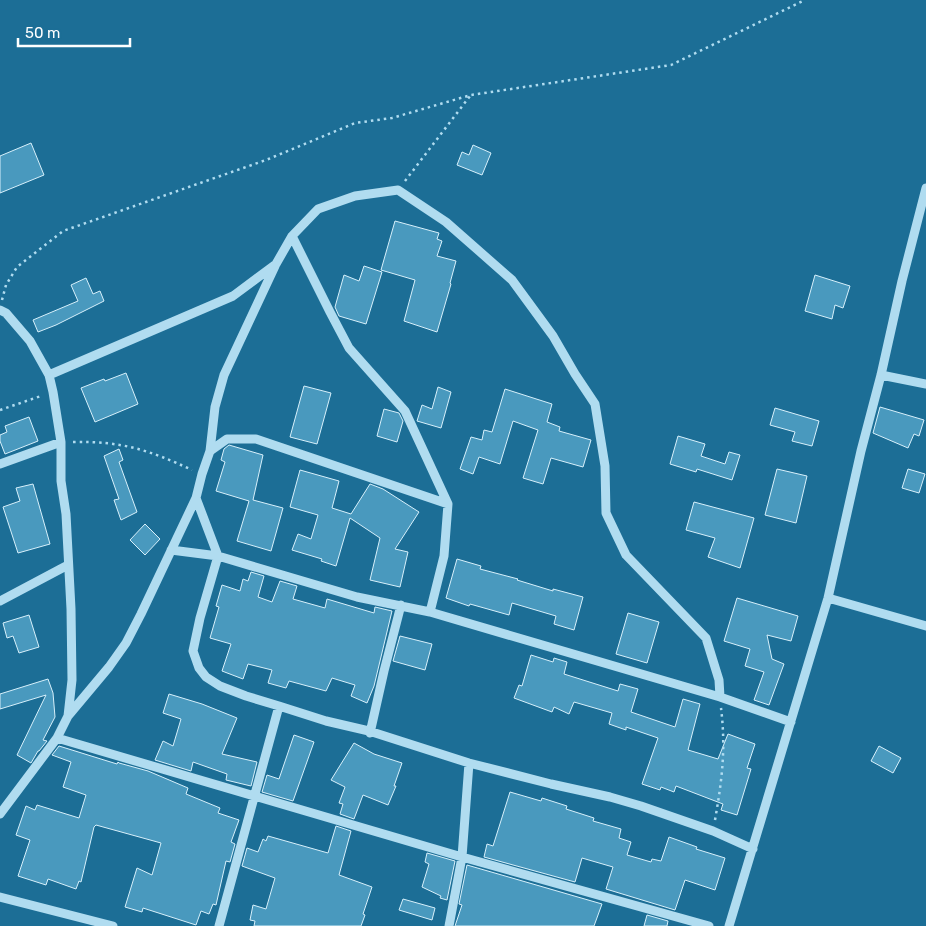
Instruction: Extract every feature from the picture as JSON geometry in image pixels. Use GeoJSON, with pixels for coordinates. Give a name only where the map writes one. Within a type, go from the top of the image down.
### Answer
{"type":"FeatureCollection","features":[{"type":"Feature","properties":{"kind":"street"},"geometry":{"type":"LineString","coordinates":[[728,926],[828,598],[861,451],[926,188]]}},
{"type":"Feature","properties":{"kind":"street"},"geometry":{"type":"LineString","coordinates":[[0,814],[57,738],[68,716],[109,667],[126,643],[196,498],[210,451],[215,407],[224,375],[276,264],[292,236],[318,209],[355,196],[398,190],[446,222],[512,280],[553,336],[595,404],[605,466],[606,513],[626,555],[706,638],[719,680],[720,697]]}},
{"type":"Feature","properties":{"kind":"street"},"geometry":{"type":"LineString","coordinates":[[292,236],[349,348],[405,411],[448,504],[444,556],[430,612]]}},
{"type":"Feature","properties":{"kind":"street"},"geometry":{"type":"LineString","coordinates":[[49,375],[233,296],[276,264]]}},
{"type":"Feature","properties":{"kind":"street"},"geometry":{"type":"LineString","coordinates":[[1,305],[30,341],[49,375],[53,392],[61,442],[61,481],[66,514],[71,609],[72,672],[68,716]]}},
{"type":"Feature","properties":{"kind":"street"},"geometry":{"type":"LineString","coordinates":[[881,375],[926,384]]}},
{"type":"Feature","properties":{"kind":"street"},"geometry":{"type":"LineString","coordinates":[[210,451],[227,439],[256,439],[448,504]]}},
{"type":"Feature","properties":{"kind":"street"},"geometry":{"type":"LineString","coordinates":[[0,464],[61,442]]}},
{"type":"Feature","properties":{"kind":"street"},"geometry":{"type":"LineString","coordinates":[[196,498],[218,556],[200,618],[193,651],[199,668],[206,677],[220,686],[326,721],[469,763],[641,806],[713,831],[753,849]]}},
{"type":"Feature","properties":{"kind":"street"},"geometry":{"type":"LineString","coordinates":[[172,550],[218,556],[356,597],[430,612],[720,697],[790,722]]}},
{"type":"Feature","properties":{"kind":"street"},"geometry":{"type":"LineString","coordinates":[[0,601],[68,565]]}},
{"type":"Feature","properties":{"kind":"street"},"geometry":{"type":"LineString","coordinates":[[828,598],[926,626]]}},
{"type":"Feature","properties":{"kind":"street"},"geometry":{"type":"LineString","coordinates":[[370,733],[401,605]]}},
{"type":"Feature","properties":{"kind":"street"},"geometry":{"type":"LineString","coordinates":[[219,926],[279,706]]}},
{"type":"Feature","properties":{"kind":"street"},"geometry":{"type":"LineString","coordinates":[[57,738],[462,857],[709,926]]}},
{"type":"Feature","properties":{"kind":"street"},"geometry":{"type":"LineString","coordinates":[[449,926],[462,857],[469,763]]}},
{"type":"Feature","properties":{"kind":"street"},"geometry":{"type":"LineString","coordinates":[[0,897],[113,926]]}},
{"type":"Feature","properties":{"kind":"path"},"geometry":{"type":"LineString","coordinates":[[1,305],[6,285],[17,266],[63,231],[266,160],[355,123],[392,118],[471,95],[672,65],[805,0]]}},
{"type":"Feature","properties":{"kind":"path"},"geometry":{"type":"LineString","coordinates":[[398,190],[471,95]]}},
{"type":"Feature","properties":{"kind":"path"},"geometry":{"type":"LineString","coordinates":[[0,410],[53,392]]}},
{"type":"Feature","properties":{"kind":"path"},"geometry":{"type":"LineString","coordinates":[[61,442],[113,442],[156,453],[202,474]]}},
{"type":"Feature","properties":{"kind":"path"},"geometry":{"type":"LineString","coordinates":[[713,831],[723,766],[724,742],[720,697]]}},
{"type":"Feature","properties":{"kind":"building"},"geometry":{"type":"Polygon","coordinates":[[[31,143],[44,175],[0,193],[0,156],[31,143]]]}},
{"type":"Feature","properties":{"kind":"building"},"geometry":{"type":"Polygon","coordinates":[[[473,145],[491,153],[482,175],[457,165],[462,152],[469,155],[473,145]]]}},
{"type":"Feature","properties":{"kind":"building"},"geometry":{"type":"Polygon","coordinates":[[[395,221],[439,233],[437,239],[442,241],[437,256],[456,261],[437,332],[404,321],[415,280],[381,270],[395,221]]]}},
{"type":"Feature","properties":{"kind":"building"},"geometry":{"type":"Polygon","coordinates":[[[364,266],[382,272],[366,324],[339,316],[335,307],[344,275],[359,281],[364,266]]]}},
{"type":"Feature","properties":{"kind":"building"},"geometry":{"type":"Polygon","coordinates":[[[815,275],[850,286],[843,308],[835,305],[832,319],[805,311],[815,275]]]}},
{"type":"Feature","properties":{"kind":"building"},"geometry":{"type":"Polygon","coordinates":[[[86,278],[93,294],[100,291],[104,301],[38,332],[33,320],[78,301],[71,285],[86,278]]]}},
{"type":"Feature","properties":{"kind":"building"},"geometry":{"type":"Polygon","coordinates":[[[126,373],[138,404],[95,422],[81,388],[126,373]]]}},
{"type":"Feature","properties":{"kind":"building"},"geometry":{"type":"Polygon","coordinates":[[[304,386],[331,393],[317,444],[290,437],[304,386]]]}},
{"type":"Feature","properties":{"kind":"building"},"geometry":{"type":"Polygon","coordinates":[[[438,387],[451,392],[441,428],[417,421],[422,405],[432,409],[438,387]]]}},
{"type":"Feature","properties":{"kind":"building"},"geometry":{"type":"Polygon","coordinates":[[[505,389],[552,404],[547,422],[560,427],[559,431],[591,440],[583,467],[551,458],[543,484],[523,478],[538,430],[513,421],[500,464],[479,457],[473,474],[460,469],[471,437],[482,440],[484,430],[492,432],[505,389]]]}},
{"type":"Feature","properties":{"kind":"building"},"geometry":{"type":"Polygon","coordinates":[[[880,407],[924,420],[919,436],[914,434],[908,448],[873,433],[880,407]]]}},
{"type":"Feature","properties":{"kind":"building"},"geometry":{"type":"Polygon","coordinates":[[[775,408],[819,421],[812,446],[792,441],[795,432],[770,425],[775,408]]]}},
{"type":"Feature","properties":{"kind":"building"},"geometry":{"type":"Polygon","coordinates":[[[384,409],[399,413],[403,421],[397,442],[377,436],[384,409]]]}},
{"type":"Feature","properties":{"kind":"building"},"geometry":{"type":"Polygon","coordinates":[[[29,417],[38,441],[5,454],[0,441],[0,435],[7,432],[5,426],[29,417]]]}},
{"type":"Feature","properties":{"kind":"building"},"geometry":{"type":"Polygon","coordinates":[[[678,436],[705,444],[701,456],[725,464],[729,452],[740,455],[732,480],[697,469],[696,472],[670,464],[678,436]]]}},
{"type":"Feature","properties":{"kind":"building"},"geometry":{"type":"Polygon","coordinates":[[[229,445],[263,455],[253,500],[283,508],[271,551],[237,541],[249,501],[216,491],[225,462],[221,460],[224,449],[229,445]]]}},
{"type":"Feature","properties":{"kind":"building"},"geometry":{"type":"Polygon","coordinates":[[[119,449],[123,460],[119,462],[137,512],[121,520],[114,500],[119,499],[104,456],[119,449]]]}},
{"type":"Feature","properties":{"kind":"building"},"geometry":{"type":"Polygon","coordinates":[[[777,469],[807,476],[796,523],[765,515],[777,469]]]}},
{"type":"Feature","properties":{"kind":"building"},"geometry":{"type":"Polygon","coordinates":[[[908,469],[925,474],[919,493],[902,488],[908,469]]]}},
{"type":"Feature","properties":{"kind":"building"},"geometry":{"type":"Polygon","coordinates":[[[300,470],[339,481],[332,508],[351,514],[370,484],[383,489],[419,512],[395,549],[408,552],[400,587],[370,580],[380,538],[350,518],[336,566],[321,561],[322,559],[292,550],[298,534],[311,539],[318,515],[290,507],[300,470]]]}},
{"type":"Feature","properties":{"kind":"building"},"geometry":{"type":"Polygon","coordinates":[[[33,484],[50,544],[18,553],[3,507],[20,501],[16,488],[33,484]]]}},
{"type":"Feature","properties":{"kind":"building"},"geometry":{"type":"Polygon","coordinates":[[[694,502],[754,518],[740,568],[708,557],[715,538],[686,530],[694,502]]]}},
{"type":"Feature","properties":{"kind":"building"},"geometry":{"type":"Polygon","coordinates":[[[145,524],[160,539],[145,555],[130,540],[145,524]]]}},
{"type":"Feature","properties":{"kind":"building"},"geometry":{"type":"Polygon","coordinates":[[[457,559],[481,566],[480,569],[553,591],[553,589],[583,597],[574,630],[554,624],[556,616],[512,603],[509,615],[470,604],[469,606],[446,598],[457,559]]]}},
{"type":"Feature","properties":{"kind":"building"},"geometry":{"type":"Polygon","coordinates":[[[251,572],[264,576],[258,597],[272,602],[280,581],[297,586],[293,599],[325,608],[327,599],[374,613],[375,607],[392,611],[374,686],[367,703],[351,696],[355,685],[332,678],[326,691],[289,681],[286,688],[268,683],[272,670],[248,664],[243,679],[222,671],[231,644],[210,638],[219,607],[216,606],[222,585],[240,591],[243,579],[248,581],[251,572]]]}},
{"type":"Feature","properties":{"kind":"building"},"geometry":{"type":"Polygon","coordinates":[[[737,598],[798,616],[791,641],[767,635],[772,659],[784,664],[769,705],[754,700],[764,672],[745,666],[750,649],[724,641],[737,598]]]}},
{"type":"Feature","properties":{"kind":"building"},"geometry":{"type":"Polygon","coordinates":[[[628,613],[659,622],[647,663],[616,654],[628,613]]]}},
{"type":"Feature","properties":{"kind":"building"},"geometry":{"type":"Polygon","coordinates":[[[29,615],[39,647],[19,653],[13,636],[7,638],[3,623],[29,615]]]}},
{"type":"Feature","properties":{"kind":"building"},"geometry":{"type":"Polygon","coordinates":[[[400,636],[432,644],[425,670],[393,661],[400,636]]]}},
{"type":"Feature","properties":{"kind":"building"},"geometry":{"type":"Polygon","coordinates":[[[531,655],[553,662],[554,658],[567,662],[564,674],[618,691],[620,684],[638,689],[631,712],[675,727],[683,699],[700,704],[688,750],[718,759],[728,734],[755,744],[747,768],[751,769],[737,815],[721,810],[723,804],[676,786],[674,792],[661,787],[660,790],[642,784],[658,738],[626,727],[626,730],[609,724],[612,713],[574,702],[569,714],[554,707],[552,712],[514,698],[519,685],[522,686],[531,655]]]}},
{"type":"Feature","properties":{"kind":"building"},"geometry":{"type":"Polygon","coordinates":[[[48,679],[53,693],[55,717],[43,740],[47,741],[31,763],[17,755],[46,695],[0,709],[0,694],[48,679]]]}},
{"type":"Feature","properties":{"kind":"building"},"geometry":{"type":"Polygon","coordinates":[[[169,694],[202,704],[237,718],[222,754],[257,762],[251,786],[226,780],[227,774],[193,762],[191,771],[155,760],[163,741],[173,746],[181,719],[163,713],[169,694]]]}},
{"type":"Feature","properties":{"kind":"building"},"geometry":{"type":"Polygon","coordinates":[[[294,735],[314,742],[293,801],[262,792],[267,775],[279,779],[294,735]]]}},
{"type":"Feature","properties":{"kind":"building"},"geometry":{"type":"Polygon","coordinates":[[[354,743],[374,754],[402,763],[394,786],[396,786],[388,805],[363,795],[354,819],[340,814],[343,804],[339,803],[345,787],[331,780],[354,743]]]}},
{"type":"Feature","properties":{"kind":"building"},"geometry":{"type":"Polygon","coordinates":[[[59,746],[117,764],[118,762],[148,771],[188,788],[186,794],[220,808],[218,813],[239,820],[231,842],[235,844],[230,862],[226,861],[216,905],[213,904],[209,914],[201,911],[196,925],[143,908],[142,912],[125,907],[137,868],[152,875],[161,843],[96,825],[81,882],[79,881],[76,889],[48,879],[46,885],[18,876],[30,840],[16,835],[26,806],[35,810],[37,805],[79,818],[86,795],[63,787],[71,762],[52,755],[59,746]]]}},
{"type":"Feature","properties":{"kind":"building"},"geometry":{"type":"Polygon","coordinates":[[[879,746],[901,758],[893,773],[871,761],[879,746]]]}},
{"type":"Feature","properties":{"kind":"building"},"geometry":{"type":"Polygon","coordinates":[[[510,792],[541,801],[542,798],[567,806],[566,809],[594,818],[593,821],[621,829],[619,838],[631,842],[627,855],[651,862],[652,859],[661,861],[669,837],[697,847],[696,849],[725,858],[715,890],[685,880],[675,910],[606,889],[613,867],[582,858],[575,882],[484,857],[487,844],[493,846],[510,792]]]}},
{"type":"Feature","properties":{"kind":"building"},"geometry":{"type":"Polygon","coordinates":[[[336,826],[351,831],[339,875],[372,887],[361,926],[254,926],[255,921],[250,920],[253,905],[266,909],[275,878],[242,866],[247,848],[258,852],[263,839],[266,841],[268,836],[328,853],[336,826]]]}},
{"type":"Feature","properties":{"kind":"building"},"geometry":{"type":"Polygon","coordinates":[[[427,853],[455,861],[447,900],[422,887],[429,864],[425,862],[427,853]]]}},
{"type":"Feature","properties":{"kind":"building"},"geometry":{"type":"Polygon","coordinates":[[[467,865],[602,904],[594,926],[455,926],[462,905],[459,904],[467,865]]]}},
{"type":"Feature","properties":{"kind":"building"},"geometry":{"type":"Polygon","coordinates":[[[403,899],[435,908],[432,920],[399,910],[403,899]]]}},
{"type":"Feature","properties":{"kind":"building"},"geometry":{"type":"Polygon","coordinates":[[[647,915],[668,921],[667,926],[644,926],[647,915]]]}}]}
